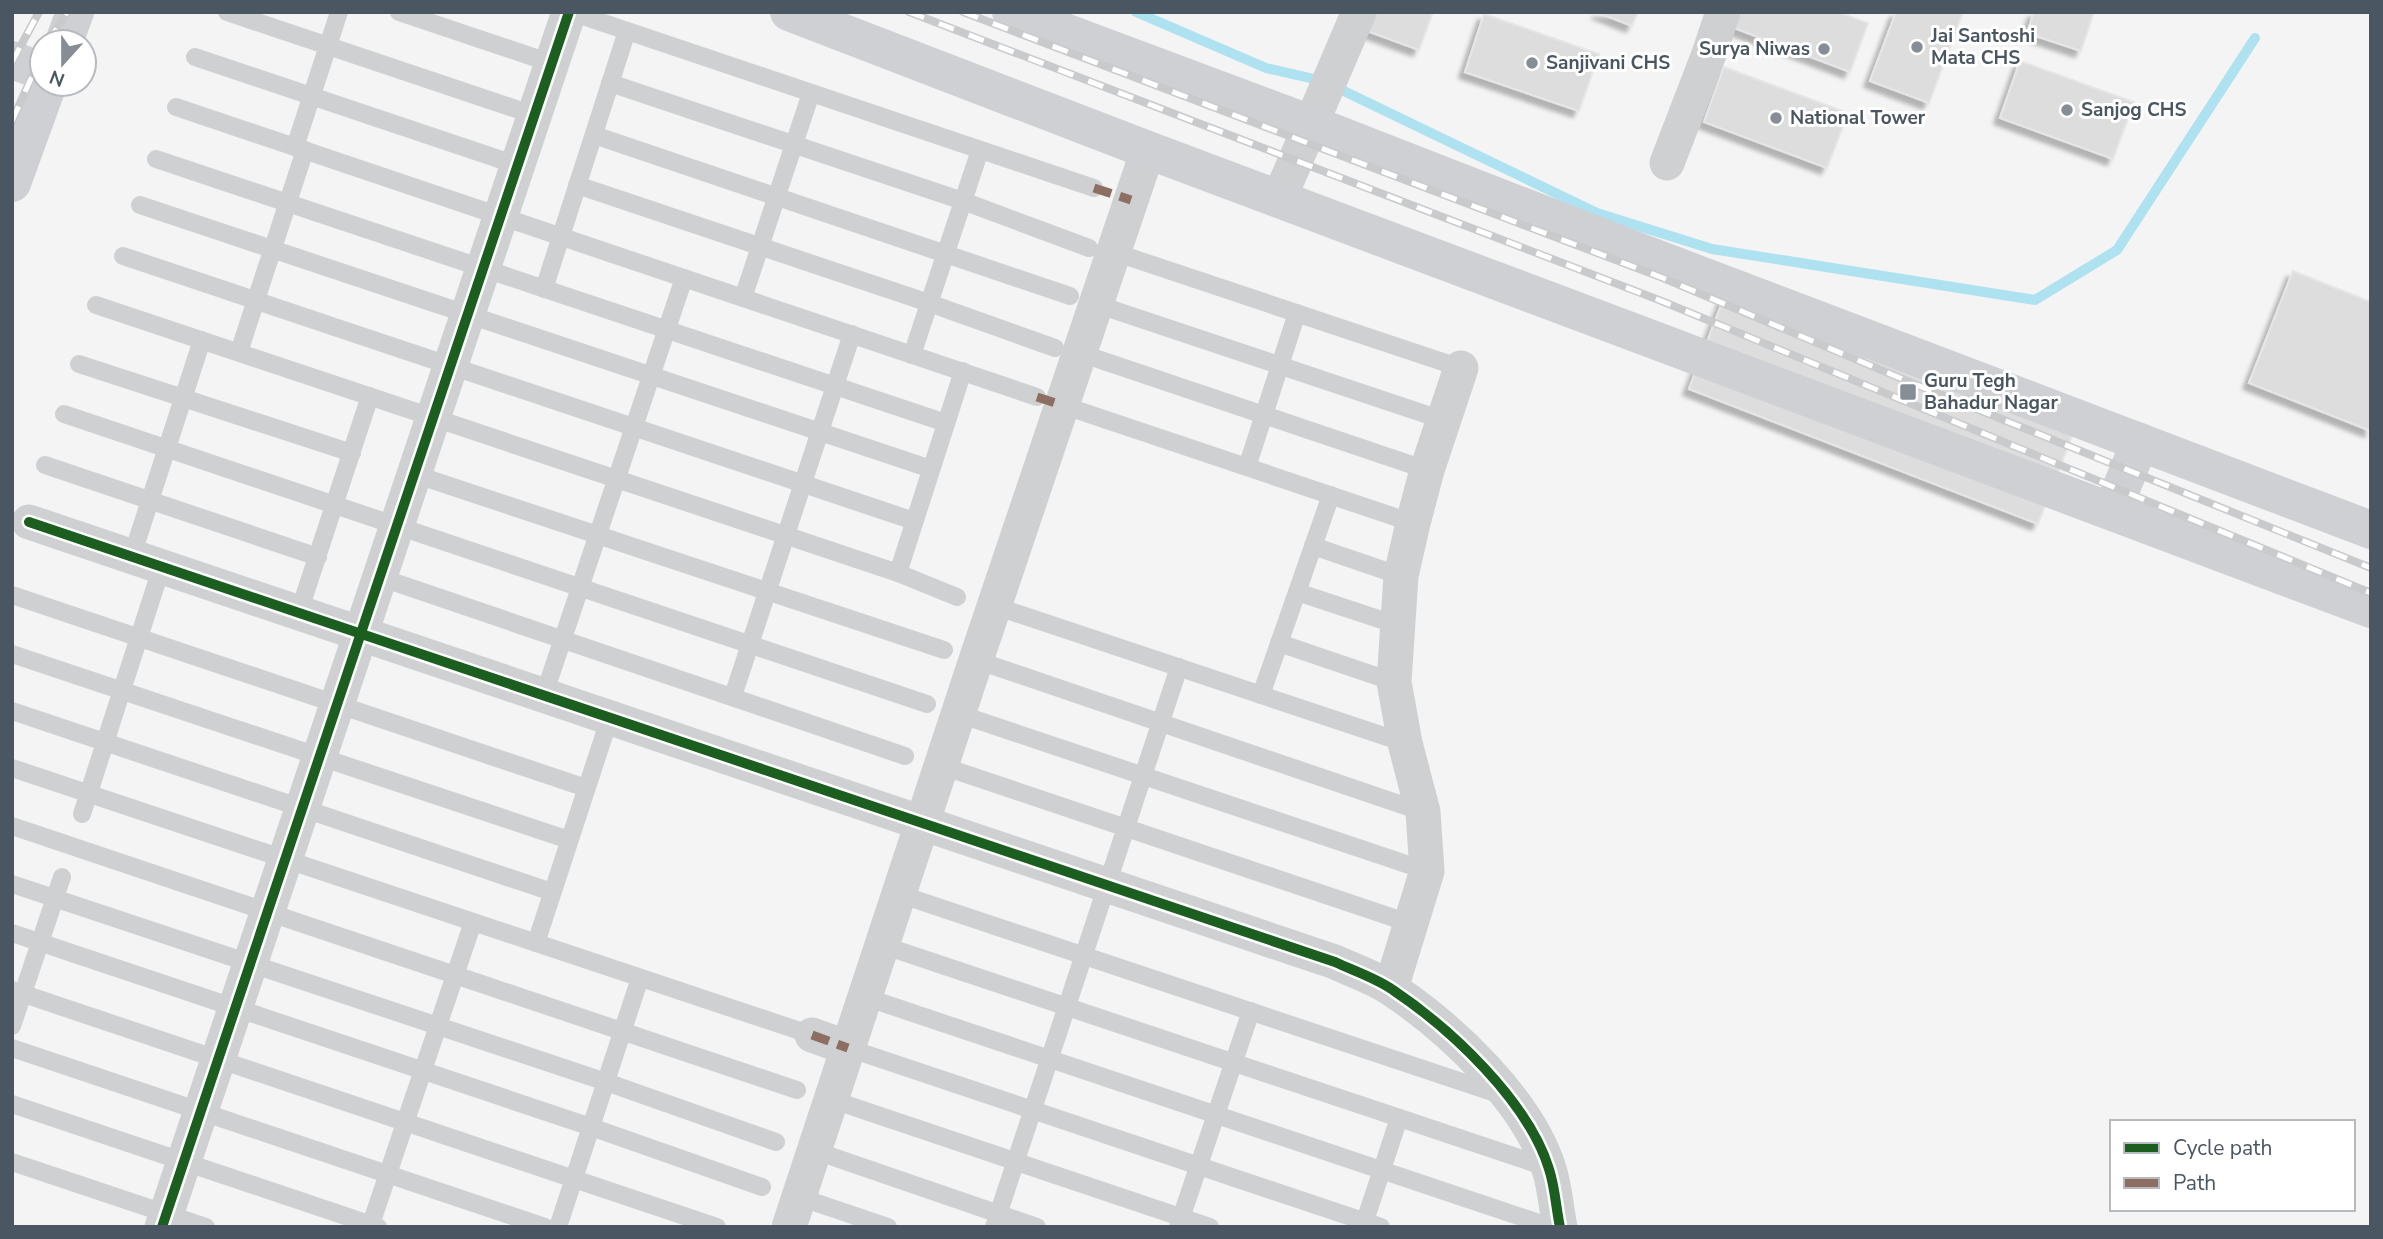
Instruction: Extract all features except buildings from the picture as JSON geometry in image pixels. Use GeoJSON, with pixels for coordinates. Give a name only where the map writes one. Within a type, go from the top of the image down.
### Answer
{"type":"FeatureCollection","features":[{"type":"Feature","properties":{"kind":"main road"},"geometry":{"type":"LineString","coordinates":[[789,12],[1148,150],[2371,609]]}},
{"type":"Feature","properties":{"kind":"main road"},"geometry":{"type":"LineString","coordinates":[[1010,12],[1314,114],[2140,442],[2371,530]]}},
{"type":"Feature","properties":{"kind":"main road"},"geometry":{"type":"LineString","coordinates":[[12,183],[43,98]]}},
{"type":"Feature","properties":{"kind":"main road"},"geometry":{"type":"LineString","coordinates":[[2112,511],[2140,442]]}},
{"type":"Feature","properties":{"kind":"street"},"geometry":{"type":"LineString","coordinates":[[164,1220],[570,12]]}},
{"type":"Feature","properties":{"kind":"street"},"geometry":{"type":"LineString","coordinates":[[1279,199],[1359,12]]}},
{"type":"Feature","properties":{"kind":"street"},"geometry":{"type":"LineString","coordinates":[[1667,163],[1723,12]]}},
{"type":"Feature","properties":{"kind":"street"},"geometry":{"type":"LineString","coordinates":[[794,1212],[942,766],[943,709],[960,655],[995,606],[1050,401],[1083,300],[1101,250],[1148,150]]}},
{"type":"Feature","properties":{"kind":"street"},"geometry":{"type":"LineString","coordinates":[[1391,988],[1427,871],[1423,812],[1405,743],[1394,682],[1401,576],[1427,470],[1461,368]]}},
{"type":"Feature","properties":{"kind":"street"},"geometry":{"type":"LineString","coordinates":[[29,522],[1335,962],[1391,988],[1440,1025],[1495,1079],[1530,1128],[1549,1168],[1560,1227]]}},
{"type":"Feature","properties":{"kind":"street"},"geometry":{"type":"LineString","coordinates":[[812,1035],[848,1048]]}},
{"type":"Feature","properties":{"kind":"lane"},"geometry":{"type":"LineString","coordinates":[[227,12],[534,115]]}},
{"type":"Feature","properties":{"kind":"lane"},"geometry":{"type":"LineString","coordinates":[[239,352],[288,203],[312,96],[339,12]]}},
{"type":"Feature","properties":{"kind":"lane"},"geometry":{"type":"LineString","coordinates":[[399,12],[551,63]]}},
{"type":"Feature","properties":{"kind":"lane"},"geometry":{"type":"LineString","coordinates":[[570,12],[1094,188]]}},
{"type":"Feature","properties":{"kind":"lane"},"geometry":{"type":"LineString","coordinates":[[544,289],[627,32]]}},
{"type":"Feature","properties":{"kind":"lane"},"geometry":{"type":"LineString","coordinates":[[195,57],[517,165]]}},
{"type":"Feature","properties":{"kind":"lane"},"geometry":{"type":"LineString","coordinates":[[610,83],[1101,250],[1461,368]]}},
{"type":"Feature","properties":{"kind":"lane"},"geometry":{"type":"LineString","coordinates":[[743,298],[811,93]]}},
{"type":"Feature","properties":{"kind":"lane"},"geometry":{"type":"LineString","coordinates":[[176,107],[1413,523]]}},
{"type":"Feature","properties":{"kind":"lane"},"geometry":{"type":"LineString","coordinates":[[593,135],[1443,420]]}},
{"type":"Feature","properties":{"kind":"lane"},"geometry":{"type":"LineString","coordinates":[[912,355],[980,150]]}},
{"type":"Feature","properties":{"kind":"lane"},"geometry":{"type":"LineString","coordinates":[[156,159],[946,424]]}},
{"type":"Feature","properties":{"kind":"lane"},"geometry":{"type":"LineString","coordinates":[[578,185],[1427,470]]}},
{"type":"Feature","properties":{"kind":"lane"},"geometry":{"type":"LineString","coordinates":[[140,205],[931,469]]}},
{"type":"Feature","properties":{"kind":"lane"},"geometry":{"type":"LineString","coordinates":[[123,256],[914,521]]}},
{"type":"Feature","properties":{"kind":"lane"},"geometry":{"type":"LineString","coordinates":[[544,695],[684,278]]}},
{"type":"Feature","properties":{"kind":"lane"},"geometry":{"type":"LineString","coordinates":[[96,304],[898,573],[957,597]]}},
{"type":"Feature","properties":{"kind":"lane"},"geometry":{"type":"LineString","coordinates":[[1247,467],[1297,313]]}},
{"type":"Feature","properties":{"kind":"lane"},"geometry":{"type":"LineString","coordinates":[[733,696],[852,334]]}},
{"type":"Feature","properties":{"kind":"lane"},"geometry":{"type":"LineString","coordinates":[[82,814],[139,638],[151,500],[202,340]]}},
{"type":"Feature","properties":{"kind":"lane"},"geometry":{"type":"LineString","coordinates":[[79,364],[352,453]]}},
{"type":"Feature","properties":{"kind":"lane"},"geometry":{"type":"LineString","coordinates":[[898,573],[963,372]]}},
{"type":"Feature","properties":{"kind":"lane"},"geometry":{"type":"LineString","coordinates":[[299,612],[370,396]]}},
{"type":"Feature","properties":{"kind":"lane"},"geometry":{"type":"LineString","coordinates":[[64,414],[1427,871]]}},
{"type":"Feature","properties":{"kind":"lane"},"geometry":{"type":"LineString","coordinates":[[46,465],[317,557]]}},
{"type":"Feature","properties":{"kind":"lane"},"geometry":{"type":"LineString","coordinates":[[414,474],[1423,812]]}},
{"type":"Feature","properties":{"kind":"lane"},"geometry":{"type":"LineString","coordinates":[[1261,695],[1331,495]]}},
{"type":"Feature","properties":{"kind":"lane"},"geometry":{"type":"LineString","coordinates":[[1313,546],[1401,576]]}},
{"type":"Feature","properties":{"kind":"lane"},"geometry":{"type":"LineString","coordinates":[[379,577],[905,756]]}},
{"type":"Feature","properties":{"kind":"lane"},"geometry":{"type":"LineString","coordinates":[[1297,592],[1397,625]]}},
{"type":"Feature","properties":{"kind":"lane"},"geometry":{"type":"LineString","coordinates":[[12,595],[586,789]]}},
{"type":"Feature","properties":{"kind":"lane"},"geometry":{"type":"LineString","coordinates":[[995,606],[1405,743]]}},
{"type":"Feature","properties":{"kind":"lane"},"geometry":{"type":"LineString","coordinates":[[1279,643],[1394,682]]}},
{"type":"Feature","properties":{"kind":"lane"},"geometry":{"type":"LineString","coordinates":[[12,654],[569,841]]}},
{"type":"Feature","properties":{"kind":"lane"},"geometry":{"type":"LineString","coordinates":[[996,1220],[1179,667]]}},
{"type":"Feature","properties":{"kind":"lane"},"geometry":{"type":"LineString","coordinates":[[12,711],[552,892]]}},
{"type":"Feature","properties":{"kind":"lane"},"geometry":{"type":"LineString","coordinates":[[536,943],[610,717]]}},
{"type":"Feature","properties":{"kind":"lane"},"geometry":{"type":"LineString","coordinates":[[942,766],[1412,923]]}},
{"type":"Feature","properties":{"kind":"lane"},"geometry":{"type":"LineString","coordinates":[[12,768],[812,1035]]}},
{"type":"Feature","properties":{"kind":"lane"},"geometry":{"type":"LineString","coordinates":[[12,826],[797,1090]]}},
{"type":"Feature","properties":{"kind":"lane"},"geometry":{"type":"LineString","coordinates":[[12,1026],[18,992],[40,943],[62,877]]}},
{"type":"Feature","properties":{"kind":"lane"},"geometry":{"type":"LineString","coordinates":[[12,884],[606,1082],[776,1142]]}},
{"type":"Feature","properties":{"kind":"lane"},"geometry":{"type":"LineString","coordinates":[[899,894],[1507,1097]]}},
{"type":"Feature","properties":{"kind":"lane"},"geometry":{"type":"LineString","coordinates":[[12,1104],[373,1226],[472,922]]}},
{"type":"Feature","properties":{"kind":"lane"},"geometry":{"type":"LineString","coordinates":[[12,933],[762,1187]]}},
{"type":"Feature","properties":{"kind":"lane"},"geometry":{"type":"LineString","coordinates":[[882,945],[1549,1168]]}},
{"type":"Feature","properties":{"kind":"lane"},"geometry":{"type":"LineString","coordinates":[[558,1227],[640,978]]}},
{"type":"Feature","properties":{"kind":"lane"},"geometry":{"type":"LineString","coordinates":[[18,992],[717,1227]]}},
{"type":"Feature","properties":{"kind":"lane"},"geometry":{"type":"LineString","coordinates":[[865,997],[1551,1227]]}},
{"type":"Feature","properties":{"kind":"lane"},"geometry":{"type":"LineString","coordinates":[[1180,1222],[1251,1011]]}},
{"type":"Feature","properties":{"kind":"lane"},"geometry":{"type":"LineString","coordinates":[[12,1048],[545,1227]]}},
{"type":"Feature","properties":{"kind":"lane"},"geometry":{"type":"LineString","coordinates":[[848,1048],[1370,1225],[1382,1170],[1399,1118]]}},
{"type":"Feature","properties":{"kind":"lane"},"geometry":{"type":"LineString","coordinates":[[831,1099],[1180,1222],[1210,1227]]}},
{"type":"Feature","properties":{"kind":"lane"},"geometry":{"type":"LineString","coordinates":[[814,1150],[996,1220],[1037,1227]]}},
{"type":"Feature","properties":{"kind":"lane"},"geometry":{"type":"LineString","coordinates":[[12,1161],[164,1220],[206,1227]]}},
{"type":"Feature","properties":{"kind":"lane"},"geometry":{"type":"LineString","coordinates":[[794,1212],[888,1227]]}},
{"type":"Feature","properties":{"kind":"waterway"},"geometry":{"type":"LineString","coordinates":[[1136,12],[1266,68],[1323,81],[1597,213],[1712,249],[2035,300],[2117,250],[2255,38]]}},
{"type":"Feature","properties":{"kind":"railway"},"geometry":{"type":"LineString","coordinates":[[12,62],[39,12]]}},
{"type":"Feature","properties":{"kind":"railway"},"geometry":{"type":"LineString","coordinates":[[57,28],[67,12]]}},
{"type":"Feature","properties":{"kind":"railway"},"geometry":{"type":"LineString","coordinates":[[909,12],[1659,300],[2371,593]]}},
{"type":"Feature","properties":{"kind":"railway"},"geometry":{"type":"LineString","coordinates":[[963,12],[1663,278],[1912,383],[2371,568]]}},
{"type":"Feature","properties":{"kind":"railway"},"geometry":{"type":"LineString","coordinates":[[12,121],[28,85]]}},
{"type":"Feature","properties":{"kind":"marked path"},"geometry":{"type":"LineString","coordinates":[[1094,188],[1131,200]]}},
{"type":"Feature","properties":{"kind":"marked path"},"geometry":{"type":"LineString","coordinates":[[1037,397],[1062,405]]}},
{"type":"Feature","properties":{"kind":"marked path"},"geometry":{"type":"LineString","coordinates":[[812,1035],[848,1048]]}},
{"type":"Feature","properties":{"kind":"cycle path"},"geometry":{"type":"LineString","coordinates":[[162,1227],[569,12]]}},
{"type":"Feature","properties":{"kind":"cycle path"},"geometry":{"type":"LineString","coordinates":[[29,522],[1335,962],[1372,978],[1393,990],[1439,1025],[1506,1093],[1539,1143],[1551,1176],[1560,1227]]}},
{"type":"Feature","properties":{"kind":"place","name":"Jai Santoshi Mata CHS"},"geometry":{"type":"Point","coordinates":[1917,47]}},
{"type":"Feature","properties":{"kind":"place","name":"Surya Niwas"},"geometry":{"type":"Point","coordinates":[1824,49]}},
{"type":"Feature","properties":{"kind":"place","name":"Sanjivani CHS"},"geometry":{"type":"Point","coordinates":[1532,63]}},
{"type":"Feature","properties":{"kind":"place","name":"Sanjog CHS"},"geometry":{"type":"Point","coordinates":[2067,110]}},
{"type":"Feature","properties":{"kind":"place","name":"National Tower"},"geometry":{"type":"Point","coordinates":[1776,118]}},
{"type":"Feature","properties":{"kind":"place","name":"Guru Tegh Bahadur Nagar"},"geometry":{"type":"Point","coordinates":[1908,392]}}]}
